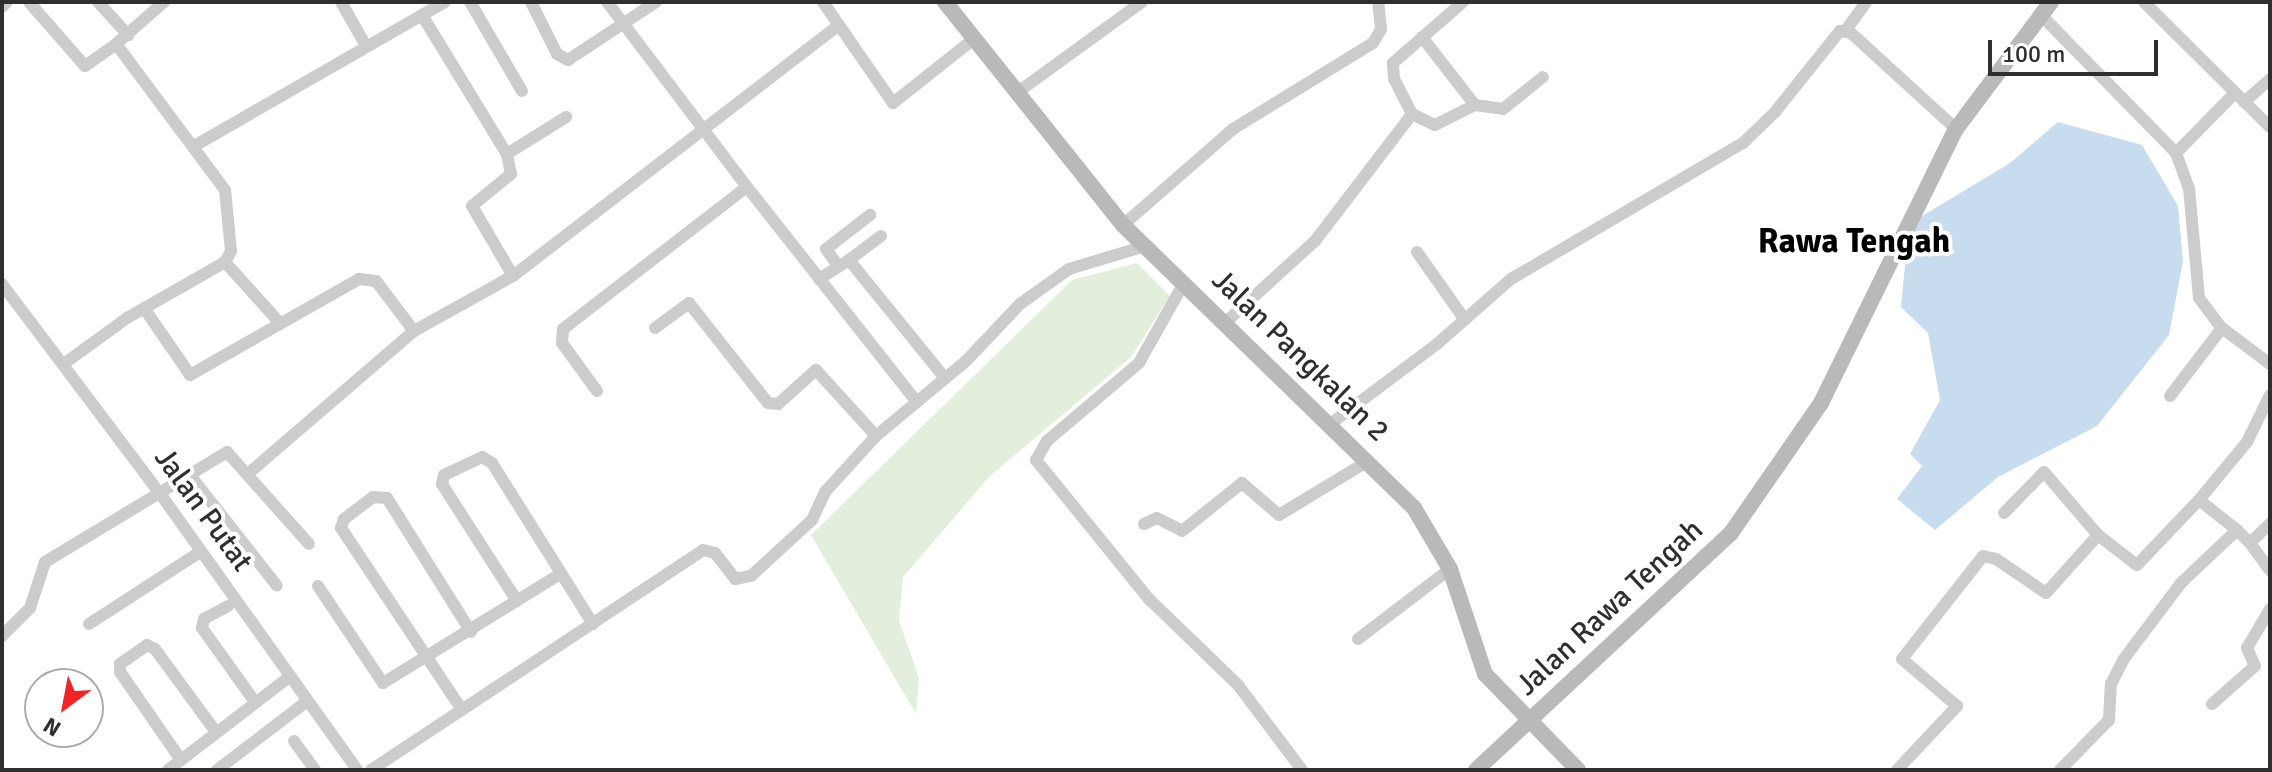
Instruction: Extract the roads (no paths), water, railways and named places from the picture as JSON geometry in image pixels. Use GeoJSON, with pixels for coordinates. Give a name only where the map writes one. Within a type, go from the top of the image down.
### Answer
{"type":"FeatureCollection","features":[{"type":"Feature","properties":{"kind":"street"},"geometry":{"type":"LineString","coordinates":[[2,7],[7,2]]}},
{"type":"Feature","properties":{"kind":"street"},"geometry":{"type":"LineString","coordinates":[[29,2],[85,66],[128,35],[164,2]]}},
{"type":"Feature","properties":{"kind":"street"},"geometry":{"type":"LineString","coordinates":[[98,2],[128,35]]}},
{"type":"Feature","properties":{"kind":"street"},"geometry":{"type":"LineString","coordinates":[[341,2],[365,44]]}},
{"type":"Feature","properties":{"kind":"street"},"geometry":{"type":"LineString","coordinates":[[196,145],[365,44],[445,2]]}},
{"type":"Feature","properties":{"kind":"street"},"geometry":{"type":"LineString","coordinates":[[470,2],[522,91]]}},
{"type":"Feature","properties":{"kind":"street"},"geometry":{"type":"LineString","coordinates":[[531,2],[562,59],[656,2]]}},
{"type":"Feature","properties":{"kind":"street"},"geometry":{"type":"LineString","coordinates":[[607,2],[619,24],[917,402]]}},
{"type":"Feature","properties":{"kind":"street"},"geometry":{"type":"LineString","coordinates":[[823,2],[893,103],[975,38]]}},
{"type":"Feature","properties":{"kind":"street","name":"Jalan Pangkalan 2"},"geometry":{"type":"LineString","coordinates":[[945,2],[1123,225],[1227,321],[1414,508],[1450,569],[1485,674],[1529,724],[1578,770]]}},
{"type":"Feature","properties":{"kind":"street"},"geometry":{"type":"LineString","coordinates":[[1018,92],[1142,2]]}},
{"type":"Feature","properties":{"kind":"street"},"geometry":{"type":"LineString","coordinates":[[1123,225],[1233,129],[1373,43],[1381,29],[1378,2]]}},
{"type":"Feature","properties":{"kind":"street"},"geometry":{"type":"LineString","coordinates":[[1463,2],[1422,37],[1391,70],[1412,114],[1435,125],[1475,105],[1503,109],[1543,77]]}},
{"type":"Feature","properties":{"kind":"street"},"geometry":{"type":"LineString","coordinates":[[1329,425],[1465,320],[1511,279],[1743,143],[1775,112],[1834,35],[1846,30],[1866,2]]}},
{"type":"Feature","properties":{"kind":"street"},"geometry":{"type":"LineString","coordinates":[[2144,2],[2270,127]]}},
{"type":"Feature","properties":{"kind":"street"},"geometry":{"type":"LineString","coordinates":[[2046,9],[2176,153],[2189,188],[2199,298],[2222,328],[2270,364]]}},
{"type":"Feature","properties":{"kind":"street","name":"Jalan Rawa Tengah"},"geometry":{"type":"LineString","coordinates":[[1476,770],[1731,533],[1821,403],[1956,129],[2046,9]]}},
{"type":"Feature","properties":{"kind":"street"},"geometry":{"type":"LineString","coordinates":[[422,15],[507,154],[511,174],[472,206],[513,276]]}},
{"type":"Feature","properties":{"kind":"street"},"geometry":{"type":"LineString","coordinates":[[250,472],[414,331],[513,276],[839,25]]}},
{"type":"Feature","properties":{"kind":"street"},"geometry":{"type":"LineString","coordinates":[[1846,30],[1956,129]]}},
{"type":"Feature","properties":{"kind":"street"},"geometry":{"type":"LineString","coordinates":[[1422,37],[1475,105]]}},
{"type":"Feature","properties":{"kind":"street"},"geometry":{"type":"LineString","coordinates":[[65,363],[144,308],[225,262],[232,237],[230,203],[196,145],[116,44]]}},
{"type":"Feature","properties":{"kind":"street"},"geometry":{"type":"LineString","coordinates":[[2176,153],[2239,98],[2270,79]]}},
{"type":"Feature","properties":{"kind":"street"},"geometry":{"type":"LineString","coordinates":[[1227,321],[1315,241],[1412,114]]}},
{"type":"Feature","properties":{"kind":"street"},"geometry":{"type":"LineString","coordinates":[[507,154],[566,117]]}},
{"type":"Feature","properties":{"kind":"street"},"geometry":{"type":"LineString","coordinates":[[597,391],[562,343],[563,329],[747,187]]}},
{"type":"Feature","properties":{"kind":"street"},"geometry":{"type":"LineString","coordinates":[[870,215],[826,249],[844,263],[945,378]]}},
{"type":"Feature","properties":{"kind":"street"},"geometry":{"type":"LineString","coordinates":[[819,279],[881,236]]}},
{"type":"Feature","properties":{"kind":"street"},"geometry":{"type":"LineString","coordinates":[[371,770],[703,550],[715,553],[735,579],[751,576],[812,520],[825,492],[876,436],[945,378],[1045,285],[1082,263],[1145,246]]}},
{"type":"Feature","properties":{"kind":"street"},"geometry":{"type":"LineString","coordinates":[[1417,252],[1465,320]]}},
{"type":"Feature","properties":{"kind":"street"},"geometry":{"type":"LineString","coordinates":[[225,262],[280,323]]}},
{"type":"Feature","properties":{"kind":"street"},"geometry":{"type":"LineString","coordinates":[[144,308],[190,375],[280,323],[368,278],[382,288],[414,331]]}},
{"type":"Feature","properties":{"kind":"street"},"geometry":{"type":"LineString","coordinates":[[1184,283],[1139,363],[1047,441],[1036,460],[1149,599],[1238,685],[1302,770]]}},
{"type":"Feature","properties":{"kind":"street","name":"Jalan Putat"},"geometry":{"type":"LineString","coordinates":[[2,284],[65,363],[288,678],[357,770]]}},
{"type":"Feature","properties":{"kind":"street"},"geometry":{"type":"LineString","coordinates":[[655,328],[683,304],[694,305],[768,403],[778,404],[816,370],[876,436]]}},
{"type":"Feature","properties":{"kind":"street"},"geometry":{"type":"LineString","coordinates":[[2170,396],[2222,328]]}},
{"type":"Feature","properties":{"kind":"street"},"geometry":{"type":"LineString","coordinates":[[2004,513],[2044,472],[2098,535],[2137,565],[2199,500],[2247,442],[2270,395]]}},
{"type":"Feature","properties":{"kind":"street"},"geometry":{"type":"LineString","coordinates":[[2,636],[30,608],[45,562],[227,452],[250,472],[309,544]]}},
{"type":"Feature","properties":{"kind":"street"},"geometry":{"type":"LineString","coordinates":[[517,601],[448,495],[444,475],[482,457],[489,459],[593,624]]}},
{"type":"Feature","properties":{"kind":"street"},"geometry":{"type":"LineString","coordinates":[[1144,524],[1157,518],[1182,531],[1242,483],[1279,515],[1368,461]]}},
{"type":"Feature","properties":{"kind":"street"},"geometry":{"type":"LineString","coordinates":[[189,474],[277,586]]}},
{"type":"Feature","properties":{"kind":"street"},"geometry":{"type":"LineString","coordinates":[[462,710],[341,528],[344,519],[373,497],[387,498],[471,632]]}},
{"type":"Feature","properties":{"kind":"street"},"geometry":{"type":"LineString","coordinates":[[2199,500],[2237,530],[2270,571]]}},
{"type":"Feature","properties":{"kind":"street"},"geometry":{"type":"LineString","coordinates":[[2250,543],[2270,524]]}},
{"type":"Feature","properties":{"kind":"street"},"geometry":{"type":"LineString","coordinates":[[2060,770],[2109,720],[2111,684],[2123,660],[2181,583],[2237,530]]}},
{"type":"Feature","properties":{"kind":"street"},"geometry":{"type":"LineString","coordinates":[[1897,770],[1957,706],[1902,659],[1983,556],[1996,559],[2046,593],[2098,535]]}},
{"type":"Feature","properties":{"kind":"street"},"geometry":{"type":"LineString","coordinates":[[89,624],[200,552]]}},
{"type":"Feature","properties":{"kind":"street"},"geometry":{"type":"LineString","coordinates":[[1358,639],[1450,569]]}},
{"type":"Feature","properties":{"kind":"street"},"geometry":{"type":"LineString","coordinates":[[318,586],[383,683],[428,659],[560,574]]}},
{"type":"Feature","properties":{"kind":"street"},"geometry":{"type":"LineString","coordinates":[[228,606],[204,619],[202,628],[255,702]]}},
{"type":"Feature","properties":{"kind":"street"},"geometry":{"type":"LineString","coordinates":[[2212,704],[2255,666],[2247,648],[2270,609]]}},
{"type":"Feature","properties":{"kind":"street"},"geometry":{"type":"LineString","coordinates":[[181,760],[120,672],[120,664],[147,645],[155,649],[216,732]]}},
{"type":"Feature","properties":{"kind":"street"},"geometry":{"type":"LineString","coordinates":[[168,770],[288,678]]}},
{"type":"Feature","properties":{"kind":"street"},"geometry":{"type":"LineString","coordinates":[[217,770],[306,702]]}},
{"type":"Feature","properties":{"kind":"street"},"geometry":{"type":"LineString","coordinates":[[294,741],[315,770]]}},
{"type":"Feature","properties":{"kind":"water"},"geometry":{"type":"Polygon","coordinates":[[[2058,122],[2142,145],[2178,206],[2183,261],[2169,335],[2097,426],[1998,477],[1935,530],[1897,499],[1922,466],[1910,454],[1940,400],[1928,333],[1901,307],[1909,224],[2010,163],[2058,122]]]}},
{"type":"Feature","properties":{"kind":"district","name":"Rawa Tengah"},"geometry":{"type":"Point","coordinates":[1854,242]}}]}
